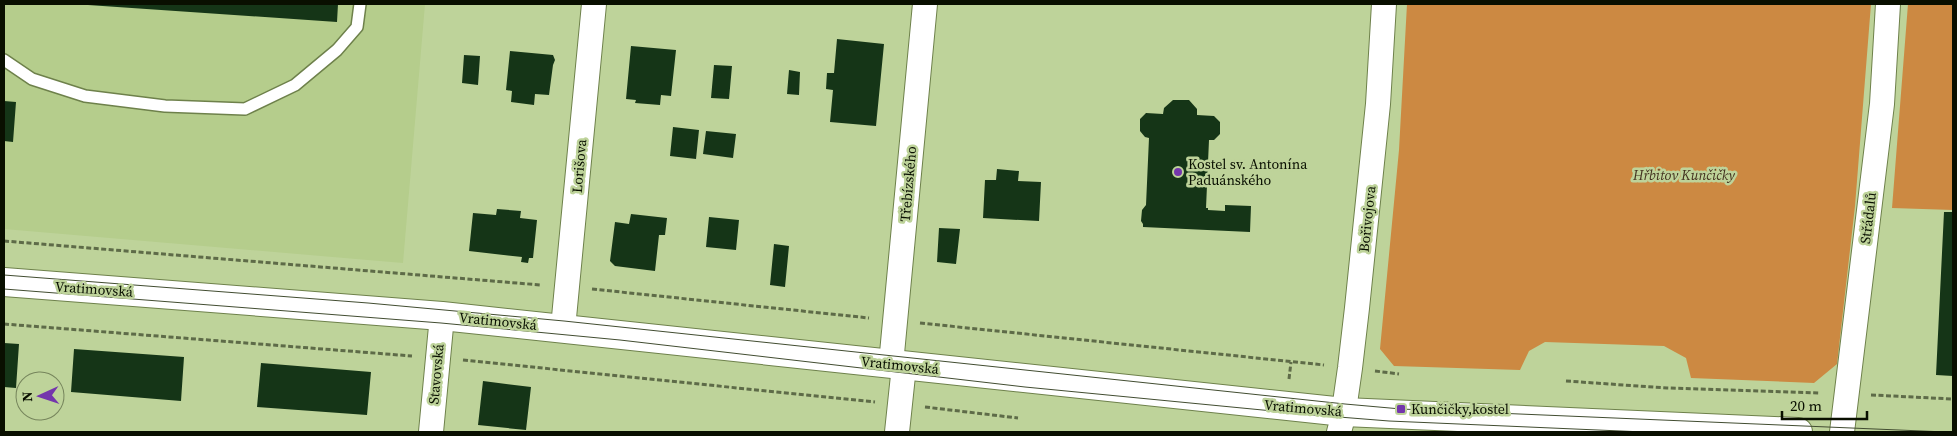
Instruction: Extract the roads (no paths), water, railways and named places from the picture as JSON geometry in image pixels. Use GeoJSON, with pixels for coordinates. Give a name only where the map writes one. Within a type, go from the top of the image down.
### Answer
{"type":"FeatureCollection","features":[{"type":"Feature","properties":{"kind":"street","name":"Lorišova"},"geometry":{"type":"LineString","coordinates":[[564,328],[594,4]]}},
{"type":"Feature","properties":{"kind":"street","name":"Třebízského"},"geometry":{"type":"LineString","coordinates":[[897,432],[900,404],[895,321],[925,4]]}},
{"type":"Feature","properties":{"kind":"street","name":"Bořivojova"},"geometry":{"type":"LineString","coordinates":[[1341,422],[1350,368],[1378,104],[1384,4]]}},
{"type":"Feature","properties":{"kind":"street","name":"Střádalů"},"geometry":{"type":"LineString","coordinates":[[1842,432],[1882,104],[1888,4]]}},
{"type":"Feature","properties":{"kind":"street","name":"Vratimovská"},"geometry":{"type":"LineString","coordinates":[[4,282],[442,316],[564,328],[898,365],[1341,422],[1798,432]]}},
{"type":"Feature","properties":{"kind":"street","name":"Stavovská"},"geometry":{"type":"LineString","coordinates":[[431,432],[442,316]]}},
{"type":"Feature","properties":{"kind":"lane"},"geometry":{"type":"LineString","coordinates":[[4,60],[32,79],[85,96],[165,106],[244,109],[295,85],[337,50],[357,27],[360,4]]}},
{"type":"Feature","properties":{"kind":"tram line"},"geometry":{"type":"LineString","coordinates":[[4,275],[368,303],[564,321],[1401,409],[1946,432]]}},
{"type":"Feature","properties":{"kind":"tram line"},"geometry":{"type":"LineString","coordinates":[[4,289],[441,323],[620,340],[1025,387],[1314,415],[1389,421],[1644,432]]}},
{"type":"Feature","properties":{"kind":"place","name":"Kostel sv. Antonína Paduánského"},"geometry":{"type":"Point","coordinates":[1178,172]}},
{"type":"Feature","properties":{"kind":"place","name":"Kunčičky,kostel"},"geometry":{"type":"Point","coordinates":[1401,409]}},
{"type":"Feature","properties":{"kind":"park label","name":"Hřbitov Kunčičky"},"geometry":{"type":"Point","coordinates":[1684,175]}}]}
